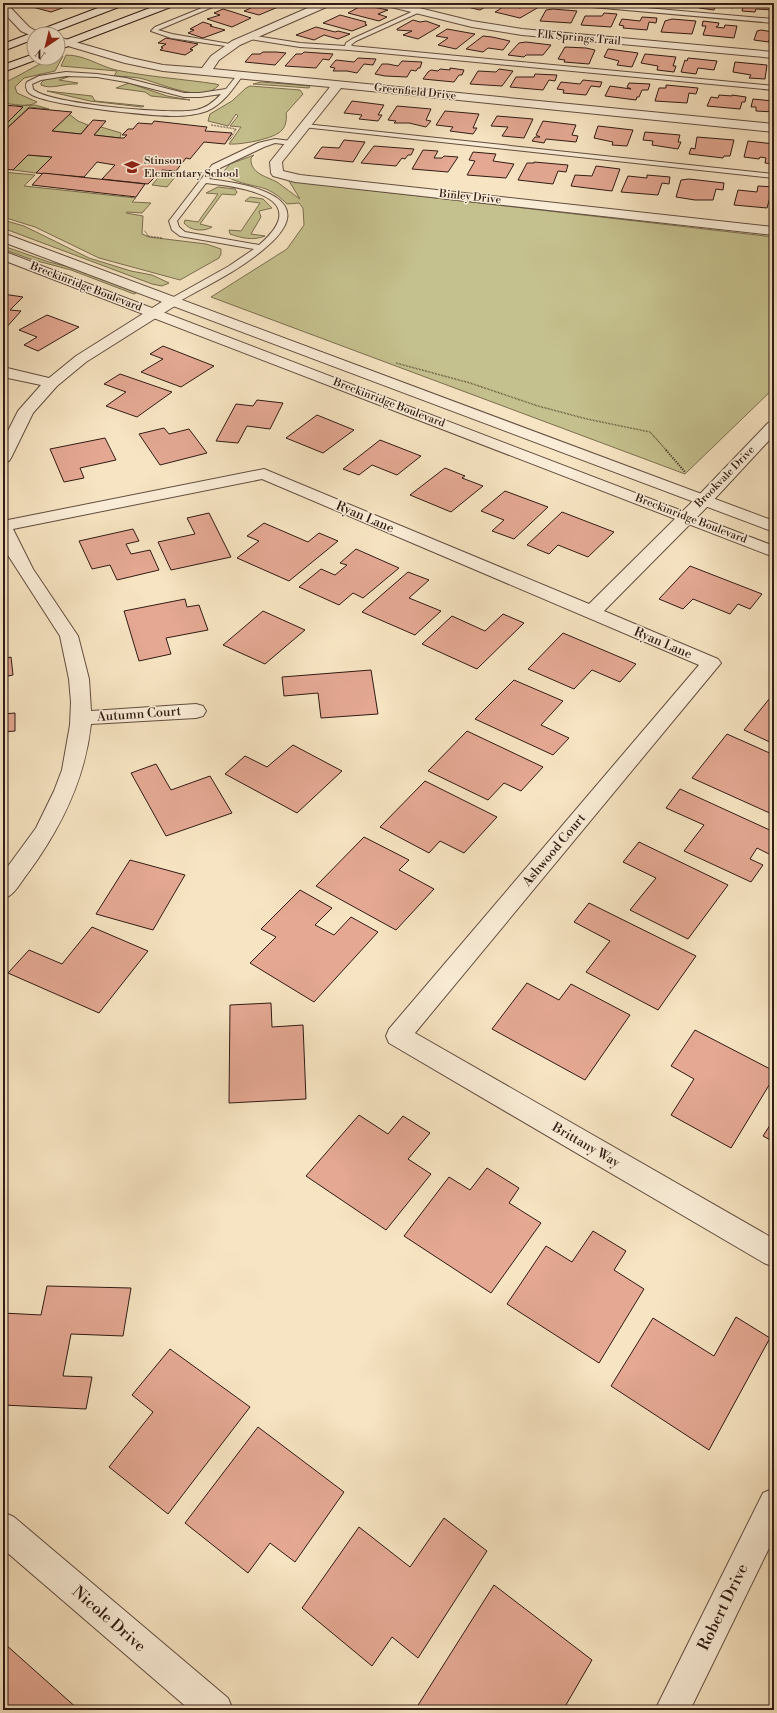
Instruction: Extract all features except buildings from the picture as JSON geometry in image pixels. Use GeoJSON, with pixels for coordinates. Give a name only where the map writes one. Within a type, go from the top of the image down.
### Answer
{"type":"FeatureCollection","features":[{"type":"Feature","properties":{"kind":"street"},"geometry":{"type":"LineString","coordinates":[[58,26],[120,3]]}},
{"type":"Feature","properties":{"kind":"street"},"geometry":{"type":"LineString","coordinates":[[66,42],[172,3]]}},
{"type":"Feature","properties":{"kind":"street"},"geometry":{"type":"LineString","coordinates":[[205,72],[215,58],[230,46],[327,3]]}},
{"type":"Feature","properties":{"kind":"street","name":"Elk Springs Trail"},"geometry":{"type":"LineString","coordinates":[[387,3],[472,24],[522,32],[774,55]]}},
{"type":"Feature","properties":{"kind":"street"},"geometry":{"type":"LineString","coordinates":[[4,7],[26,29]]}},
{"type":"Feature","properties":{"kind":"street"},"geometry":{"type":"LineString","coordinates":[[3,48],[26,38]]}},
{"type":"Feature","properties":{"kind":"street","name":"Greenfield Drive"},"geometry":{"type":"LineString","coordinates":[[66,45],[163,68],[774,128]]}},
{"type":"Feature","properties":{"kind":"street"},"geometry":{"type":"LineString","coordinates":[[3,69],[26,60]]}},
{"type":"Feature","properties":{"kind":"street","name":"Binley Drive"},"geometry":{"type":"LineString","coordinates":[[338,84],[276,162],[277,173],[299,179],[774,231]]}},
{"type":"Feature","properties":{"kind":"street","name":"Breckinridge Boulevard"},"geometry":{"type":"LineString","coordinates":[[3,237],[703,501],[774,526]]}},
{"type":"Feature","properties":{"kind":"street","name":"Breckinridge Boulevard"},"geometry":{"type":"LineString","coordinates":[[3,255],[774,552]]}},
{"type":"Feature","properties":{"kind":"street"},"geometry":{"type":"LineString","coordinates":[[3,458],[26,411],[52,383],[81,359],[173,301]]}},
{"type":"Feature","properties":{"kind":"street"},"geometry":{"type":"LineString","coordinates":[[3,372],[52,383]]}},
{"type":"Feature","properties":{"kind":"street","name":"Brookvale Drive"},"geometry":{"type":"LineString","coordinates":[[591,613],[685,517],[703,501],[774,426]]}},
{"type":"Feature","properties":{"kind":"street","name":"Ryan Lane"},"geometry":{"type":"LineString","coordinates":[[3,527],[264,474],[711,663]]}},
{"type":"Feature","properties":{"kind":"street"},"geometry":{"type":"LineString","coordinates":[[3,527],[10,546],[68,635],[77,667],[82,701],[82,718],[76,754],[70,775],[58,804],[43,834],[3,890]]}},
{"type":"Feature","properties":{"kind":"street","name":"Ashwood Court"},"geometry":{"type":"LineString","coordinates":[[398,1036],[711,663]]}},
{"type":"Feature","properties":{"kind":"street","name":"Autumn Court"},"geometry":{"type":"LineString","coordinates":[[82,718],[196,711]]}},
{"type":"Feature","properties":{"kind":"street","name":"Brittany Way"},"geometry":{"type":"LineString","coordinates":[[398,1036],[774,1254]]}},
{"type":"Feature","properties":{"kind":"street","name":"Robert Drive"},"geometry":{"type":"LineString","coordinates":[[672,1710],[774,1504]]}},
{"type":"Feature","properties":{"kind":"street","name":"Nicole Drive"},"geometry":{"type":"LineString","coordinates":[[3,1528],[216,1710]]}},
{"type":"Feature","properties":{"kind":"lane"},"geometry":{"type":"LineString","coordinates":[[219,3],[157,28],[154,31],[171,36],[230,46]]}},
{"type":"Feature","properties":{"kind":"lane"},"geometry":{"type":"LineString","coordinates":[[569,3],[774,21]]}},
{"type":"Feature","properties":{"kind":"lane"},"geometry":{"type":"LineString","coordinates":[[349,48],[348,44],[354,40],[418,11]]}},
{"type":"Feature","properties":{"kind":"lane"},"geometry":{"type":"LineString","coordinates":[[250,37],[300,45],[349,48],[774,88]]}},
{"type":"Feature","properties":{"kind":"lane"},"geometry":{"type":"LineString","coordinates":[[227,91],[206,95],[185,95],[128,80],[67,74],[42,76],[29,83],[29,87],[32,92],[43,96],[88,105],[172,114],[190,113],[203,110],[221,100],[240,75]]}},
{"type":"Feature","properties":{"kind":"lane"},"geometry":{"type":"LineString","coordinates":[[305,126],[774,176]]}},
{"type":"Feature","properties":{"kind":"lane"},"geometry":{"type":"LineString","coordinates":[[260,248],[183,234],[174,228],[173,221],[215,167],[261,145],[275,141],[291,143]]}},
{"type":"Feature","properties":{"kind":"lane"},"geometry":{"type":"LineString","coordinates":[[173,301],[240,264],[274,236],[281,224],[283,212],[279,203],[266,194],[227,183],[204,181]]}},
{"type":"Feature","properties":{"kind":"path"},"geometry":{"type":"LineString","coordinates":[[205,124],[236,129],[227,145]]}},
{"type":"Feature","properties":{"kind":"path"},"geometry":{"type":"LineString","coordinates":[[146,231],[148,236],[164,238]]}},
{"type":"Feature","properties":{"kind":"path"},"geometry":{"type":"LineString","coordinates":[[393,362],[464,381],[545,408],[587,419],[650,432],[692,479],[715,488]]}},
{"type":"Feature","properties":{"kind":"shaded area"},"geometry":{"type":"Polygon","coordinates":[[[66,55],[73,55],[116,70],[219,85],[212,91],[191,93],[139,78],[114,76],[117,71],[61,66],[66,66],[66,55]]]}},
{"type":"Feature","properties":{"kind":"shaded area"},"geometry":{"type":"Polygon","coordinates":[[[36,66],[58,66],[55,71],[24,78],[15,87],[17,93],[37,102],[34,104],[16,105],[3,103],[3,83],[36,66]]]}},
{"type":"Feature","properties":{"kind":"shaded area"},"geometry":{"type":"Polygon","coordinates":[[[55,77],[68,77],[59,80],[78,83],[54,87],[41,85],[44,80],[55,77]]]}},
{"type":"Feature","properties":{"kind":"shaded area"},"geometry":{"type":"Polygon","coordinates":[[[261,82],[310,86],[309,88],[253,84],[261,82]]]}},
{"type":"Feature","properties":{"kind":"shaded area"},"geometry":{"type":"Polygon","coordinates":[[[129,83],[167,96],[190,100],[151,96],[145,92],[116,88],[129,83]]]}},
{"type":"Feature","properties":{"kind":"shaded area"},"geometry":{"type":"Polygon","coordinates":[[[250,86],[300,90],[303,94],[286,113],[284,126],[278,133],[257,141],[241,144],[229,144],[241,127],[230,126],[238,116],[236,114],[228,126],[208,121],[210,114],[232,101],[250,86]]]}},
{"type":"Feature","properties":{"kind":"shaded area"},"geometry":{"type":"Polygon","coordinates":[[[47,91],[92,96],[95,101],[144,106],[90,101],[47,91]]]}},
{"type":"Feature","properties":{"kind":"shaded area"},"geometry":{"type":"Polygon","coordinates":[[[35,105],[49,109],[29,107],[3,132],[3,122],[8,122],[23,107],[16,106],[35,105]]]}},
{"type":"Feature","properties":{"kind":"shaded area"},"geometry":{"type":"Polygon","coordinates":[[[69,114],[78,121],[88,125],[81,134],[52,131],[69,114]]]}},
{"type":"Feature","properties":{"kind":"shaded area"},"geometry":{"type":"Polygon","coordinates":[[[101,127],[121,133],[120,138],[94,135],[101,127]]]}},
{"type":"Feature","properties":{"kind":"shaded area"},"geometry":{"type":"Polygon","coordinates":[[[28,155],[52,157],[36,173],[13,170],[28,155]]]}},
{"type":"Feature","properties":{"kind":"shaded area"},"geometry":{"type":"Polygon","coordinates":[[[254,155],[251,158],[251,163],[256,171],[277,182],[300,199],[289,181],[774,237],[774,388],[685,474],[211,297],[287,249],[304,225],[303,208],[299,203],[287,204],[278,196],[266,189],[236,181],[226,175],[224,171],[230,164],[254,155]]]}},
{"type":"Feature","properties":{"kind":"shaded area"},"geometry":{"type":"Polygon","coordinates":[[[3,172],[35,175],[24,186],[136,198],[132,202],[151,203],[142,213],[126,213],[143,216],[142,234],[149,237],[206,244],[221,249],[221,254],[219,258],[180,280],[99,258],[35,227],[3,217],[3,172]]]}},
{"type":"Feature","properties":{"kind":"shaded area"},"geometry":{"type":"Polygon","coordinates":[[[162,173],[176,176],[167,187],[152,185],[162,173]]]}},
{"type":"Feature","properties":{"kind":"shaded area"},"geometry":{"type":"Polygon","coordinates":[[[218,187],[235,189],[237,192],[235,195],[222,194],[200,224],[212,227],[205,230],[197,230],[187,226],[184,223],[185,220],[198,222],[218,194],[206,193],[218,187]]]}},
{"type":"Feature","properties":{"kind":"shaded area"},"geometry":{"type":"Polygon","coordinates":[[[250,197],[263,199],[272,208],[259,211],[261,217],[251,234],[265,236],[261,238],[239,237],[230,234],[229,230],[241,231],[260,203],[245,201],[250,197]]]}},
{"type":"Feature","properties":{"kind":"shaded area"},"geometry":{"type":"Polygon","coordinates":[[[3,220],[24,226],[89,258],[131,271],[152,275],[169,283],[162,286],[152,284],[8,230],[3,228],[3,220]]]}},
{"type":"Feature","properties":{"kind":"shaded area"},"geometry":{"type":"Polygon","coordinates":[[[6,247],[49,262],[77,269],[138,292],[134,294],[71,270],[30,259],[3,249],[6,247]]]}},
{"type":"Feature","properties":{"kind":"place","name":"Stinson Elementary School"},"geometry":{"type":"Point","coordinates":[132,167]}}]}
